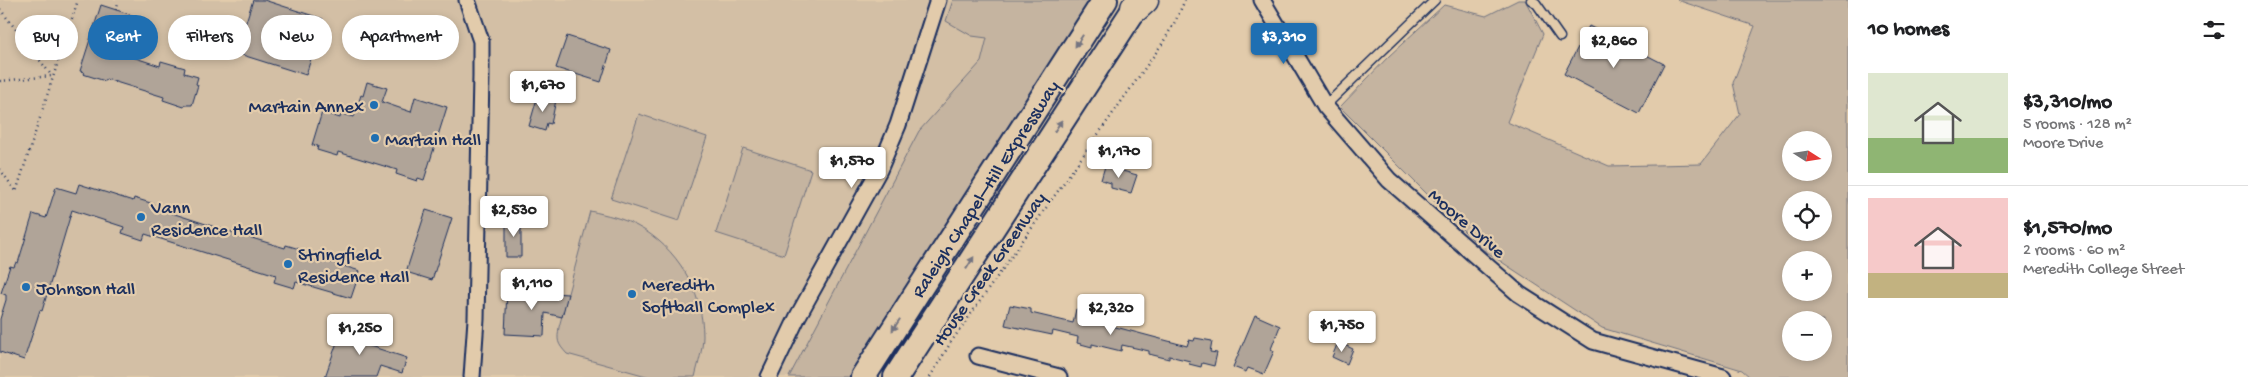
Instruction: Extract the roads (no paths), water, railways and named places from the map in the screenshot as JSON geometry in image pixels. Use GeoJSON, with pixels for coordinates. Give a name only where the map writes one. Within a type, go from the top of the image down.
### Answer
{"type":"FeatureCollection","features":[{"type":"Feature","properties":{"kind":"main road","name":"Raleigh Chapel–Hill Expressway"},"geometry":{"type":"LineString","coordinates":[[863,377],[1106,0]]}},
{"type":"Feature","properties":{"kind":"main road","name":"Raleigh Chapel–Hill Expressway"},"geometry":{"type":"LineString","coordinates":[[896,377],[1140,3]]}},
{"type":"Feature","properties":{"kind":"street"},"geometry":{"type":"LineString","coordinates":[[467,0],[480,41],[481,76],[476,319],[472,377]]}},
{"type":"Feature","properties":{"kind":"street"},"geometry":{"type":"LineString","coordinates":[[769,377],[798,316],[879,170],[898,125],[938,0]]}},
{"type":"Feature","properties":{"kind":"street","name":"Moore Drive"},"geometry":{"type":"LineString","coordinates":[[1262,0],[1326,106],[1389,180],[1519,294],[1593,341],[1723,377]]}},
{"type":"Feature","properties":{"kind":"street"},"geometry":{"type":"LineString","coordinates":[[978,356],[1060,377]]}},
{"type":"Feature","properties":{"kind":"lane"},"geometry":{"type":"LineString","coordinates":[[1326,106],[1434,0]]}},
{"type":"Feature","properties":{"kind":"lane"},"geometry":{"type":"LineString","coordinates":[[1531,0],[1536,3],[1560,37]]}},
{"type":"Feature","properties":{"kind":"place","name":"Martain Annex"},"geometry":{"type":"Point","coordinates":[374,105]}},
{"type":"Feature","properties":{"kind":"place","name":"Martain Hall"},"geometry":{"type":"Point","coordinates":[375,138]}},
{"type":"Feature","properties":{"kind":"place","name":"Vann Residence Hall"},"geometry":{"type":"Point","coordinates":[141,217]}},
{"type":"Feature","properties":{"kind":"place","name":"Stringfield Residence Hall"},"geometry":{"type":"Point","coordinates":[288,264]}},
{"type":"Feature","properties":{"kind":"place","name":"Johnson Hall"},"geometry":{"type":"Point","coordinates":[26,287]}},
{"type":"Feature","properties":{"kind":"place","name":"Meredith Softball Complex"},"geometry":{"type":"Point","coordinates":[632,294]}}]}
